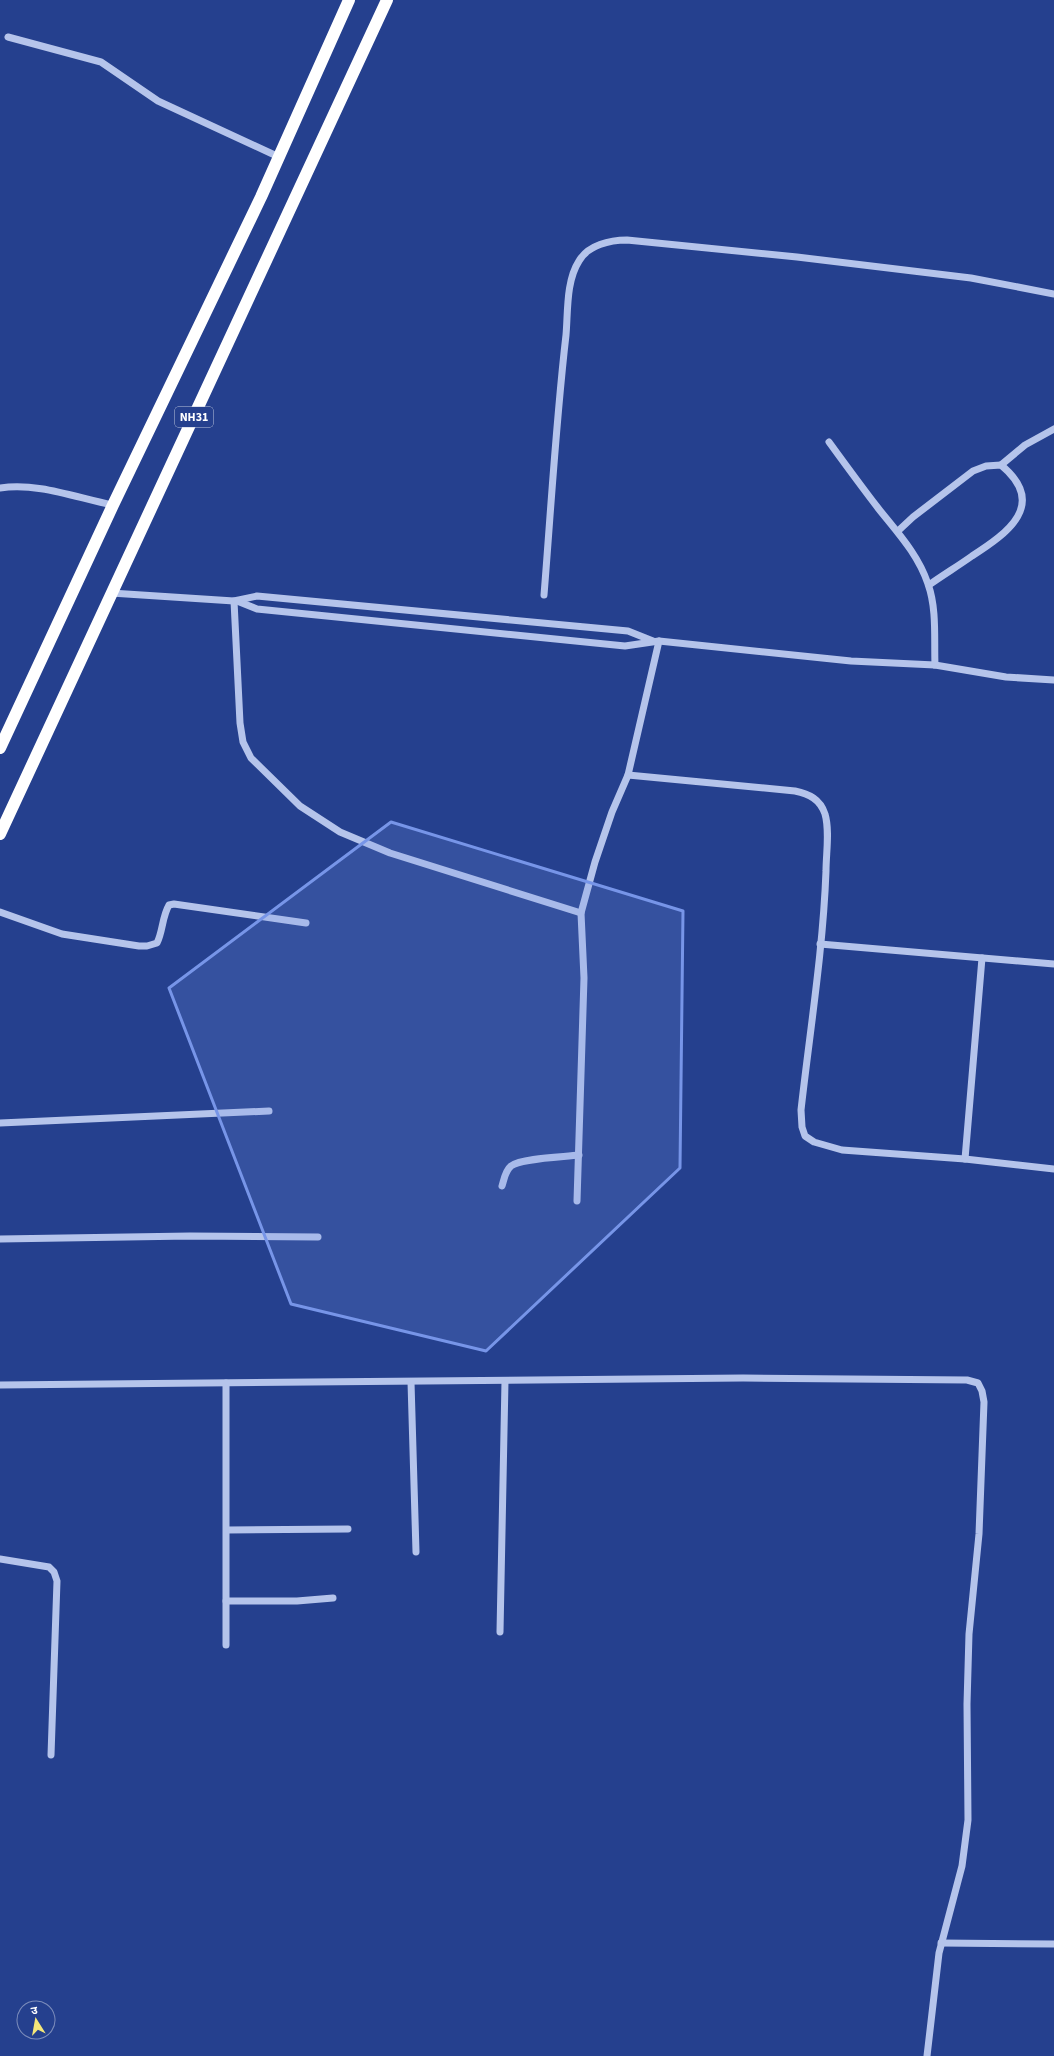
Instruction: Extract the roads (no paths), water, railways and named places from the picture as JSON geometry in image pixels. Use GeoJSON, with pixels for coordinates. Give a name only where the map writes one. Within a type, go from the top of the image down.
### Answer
{"type":"FeatureCollection","features":[{"type":"Feature","properties":{"kind":"highway","name":"NH31"},"geometry":{"type":"LineString","coordinates":[[0,748],[113,505],[192,343],[350,0]]}},
{"type":"Feature","properties":{"kind":"highway","name":"NH31"},"geometry":{"type":"LineString","coordinates":[[0,834],[387,0]]}},
{"type":"Feature","properties":{"kind":"street"},"geometry":{"type":"LineString","coordinates":[[8,37],[101,62],[171,108],[279,157]]}},
{"type":"Feature","properties":{"kind":"street"},"geometry":{"type":"LineString","coordinates":[[544,595],[563,358],[572,276],[579,260],[594,247],[612,240],[627,240],[750,252],[971,278],[1054,294]]}},
{"type":"Feature","properties":{"kind":"street"},"geometry":{"type":"LineString","coordinates":[[898,530],[973,472],[986,466],[1000,465],[1025,445],[1054,430]]}},
{"type":"Feature","properties":{"kind":"street"},"geometry":{"type":"LineString","coordinates":[[829,442],[879,509],[898,530],[921,566],[929,585],[932,604],[935,665]]}},
{"type":"Feature","properties":{"kind":"street"},"geometry":{"type":"LineString","coordinates":[[929,585],[1000,538],[1018,518],[1023,505],[1020,488],[1011,474],[1000,465]]}},
{"type":"Feature","properties":{"kind":"street"},"geometry":{"type":"LineString","coordinates":[[0,488],[13,486],[40,489],[113,505]]}},
{"type":"Feature","properties":{"kind":"street"},"geometry":{"type":"LineString","coordinates":[[111,593],[236,601],[257,596],[621,630],[656,641],[851,661],[935,665],[1006,677],[1054,680]]}},
{"type":"Feature","properties":{"kind":"street"},"geometry":{"type":"LineString","coordinates":[[236,601],[257,609],[625,646],[656,641]]}},
{"type":"Feature","properties":{"kind":"street"},"geometry":{"type":"LineString","coordinates":[[236,601],[240,723],[243,742],[251,758],[300,806],[340,832],[390,853],[581,913]]}},
{"type":"Feature","properties":{"kind":"street"},"geometry":{"type":"LineString","coordinates":[[577,1201],[584,978],[581,913],[595,862],[612,812],[628,774],[656,641]]}},
{"type":"Feature","properties":{"kind":"street"},"geometry":{"type":"LineString","coordinates":[[628,774],[795,791],[807,794],[818,801],[825,814],[827,840],[820,944],[801,1110],[802,1127],[805,1136],[814,1142],[842,1150],[965,1159],[1054,1169]]}},
{"type":"Feature","properties":{"kind":"street"},"geometry":{"type":"LineString","coordinates":[[0,912],[62,934],[139,946],[148,946],[156,943],[160,936],[166,910],[169,906],[174,904],[306,923]]}},
{"type":"Feature","properties":{"kind":"street"},"geometry":{"type":"LineString","coordinates":[[820,944],[1054,964]]}},
{"type":"Feature","properties":{"kind":"street"},"geometry":{"type":"LineString","coordinates":[[965,1159],[982,958]]}},
{"type":"Feature","properties":{"kind":"street"},"geometry":{"type":"LineString","coordinates":[[0,1123],[269,1112]]}},
{"type":"Feature","properties":{"kind":"street"},"geometry":{"type":"LineString","coordinates":[[502,1186],[505,1175],[510,1166],[520,1162],[579,1155]]}},
{"type":"Feature","properties":{"kind":"street"},"geometry":{"type":"LineString","coordinates":[[0,1239],[190,1236],[318,1237]]}},
{"type":"Feature","properties":{"kind":"street"},"geometry":{"type":"LineString","coordinates":[[0,1385],[751,1378],[967,1380],[978,1383],[982,1391],[984,1402],[983,1469],[979,1534],[969,1634],[967,1704],[968,1820],[962,1866],[941,1943],[927,2056]]}},
{"type":"Feature","properties":{"kind":"street"},"geometry":{"type":"LineString","coordinates":[[500,1632],[505,1381]]}},
{"type":"Feature","properties":{"kind":"street"},"geometry":{"type":"LineString","coordinates":[[411,1382],[416,1552]]}},
{"type":"Feature","properties":{"kind":"street"},"geometry":{"type":"LineString","coordinates":[[226,1383],[226,1646]]}},
{"type":"Feature","properties":{"kind":"street"},"geometry":{"type":"LineString","coordinates":[[227,1530],[348,1530]]}},
{"type":"Feature","properties":{"kind":"street"},"geometry":{"type":"LineString","coordinates":[[0,1559],[48,1567],[54,1572],[57,1581],[51,1755]]}},
{"type":"Feature","properties":{"kind":"street"},"geometry":{"type":"LineString","coordinates":[[226,1602],[296,1601],[333,1598]]}},
{"type":"Feature","properties":{"kind":"street"},"geometry":{"type":"LineString","coordinates":[[941,1943],[1054,1944]]}}]}
